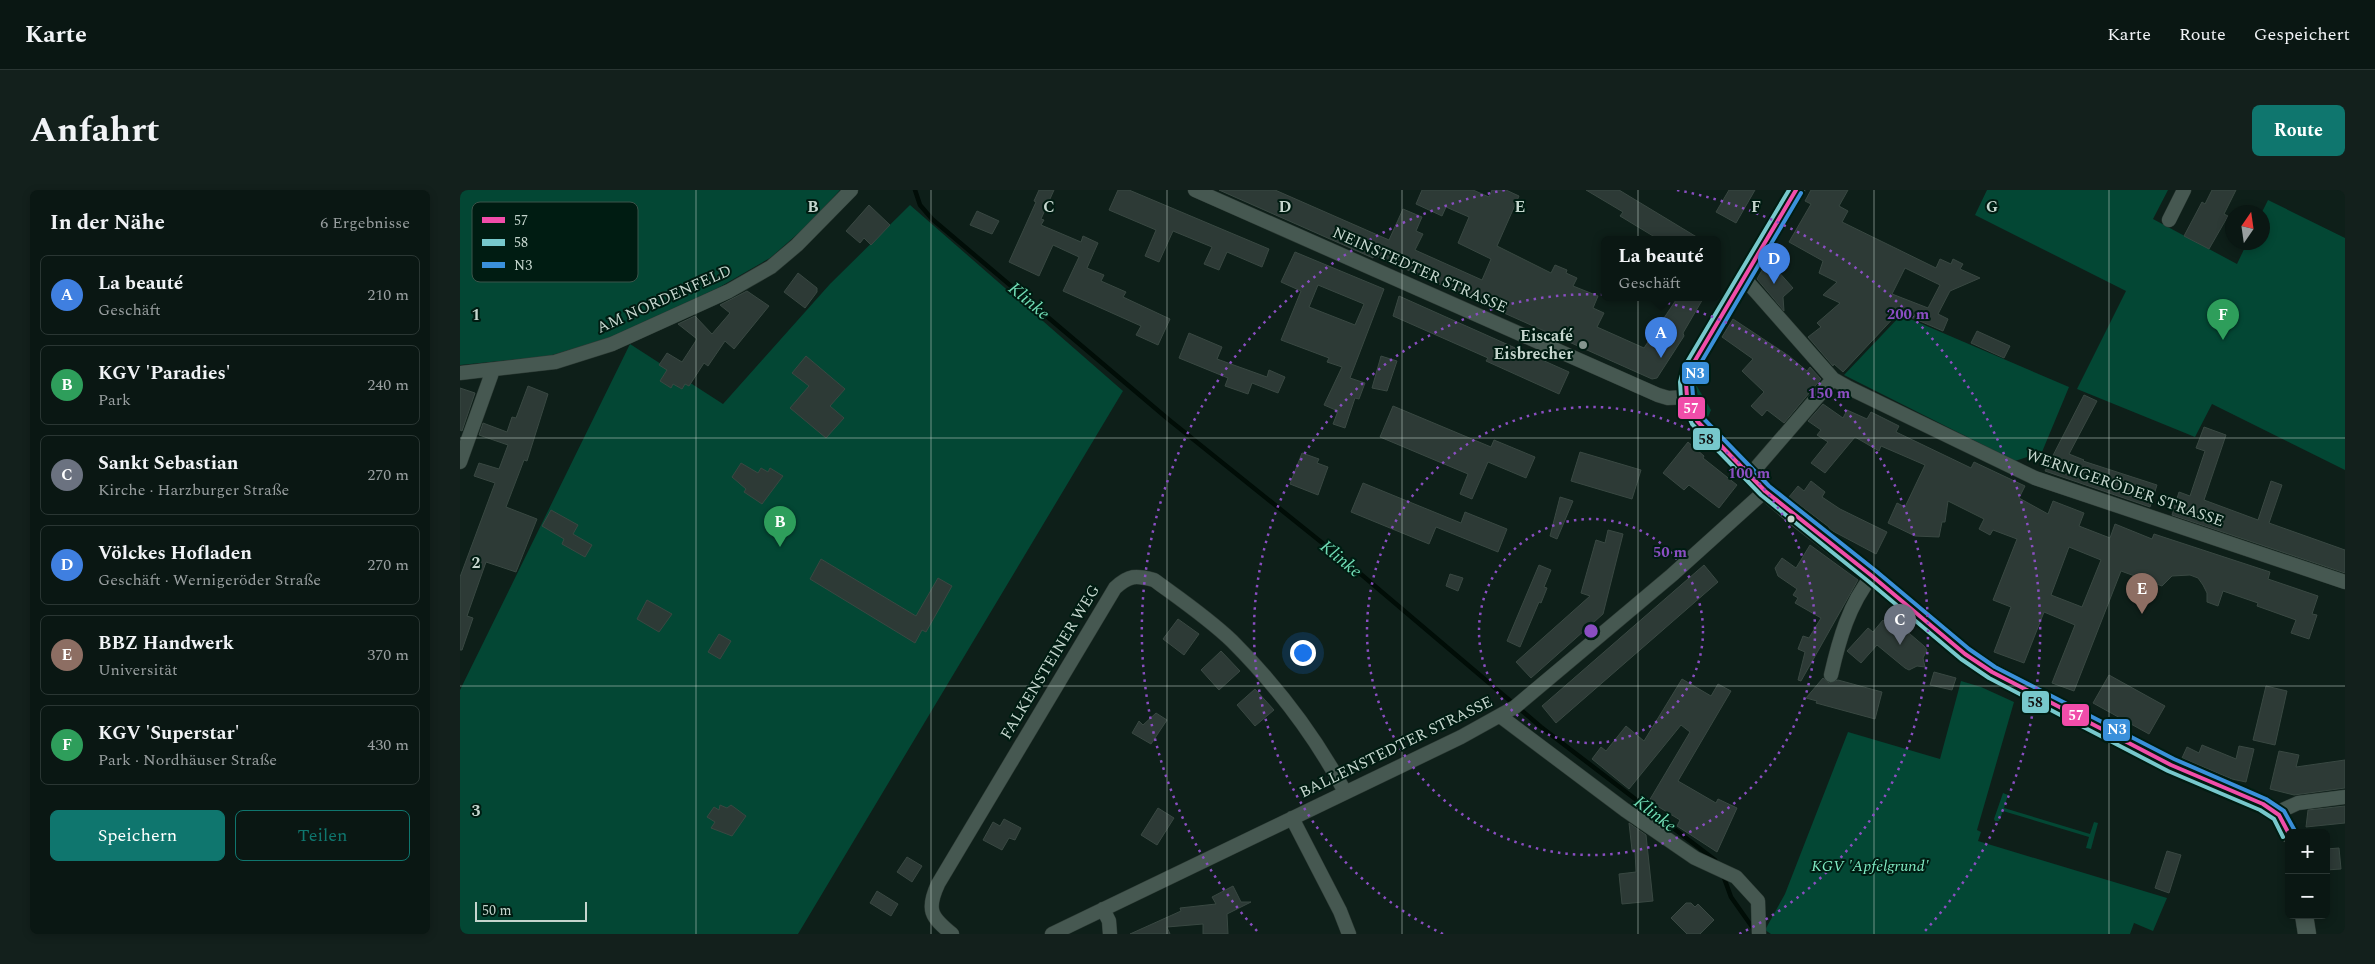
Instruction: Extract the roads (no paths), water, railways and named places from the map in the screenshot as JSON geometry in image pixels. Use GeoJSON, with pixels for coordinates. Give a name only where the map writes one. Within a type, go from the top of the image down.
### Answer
{"type":"FeatureCollection","features":[{"type":"Feature","properties":{"kind":"street","name":"AM NORDENFELD"},"geometry":{"type":"LineString","coordinates":[[460,373],[555,362],[612,344],[729,291],[771,267],[797,245],[851,190]]}},
{"type":"Feature","properties":{"kind":"street","name":"NEINSTEDTER STRASSE"},"geometry":{"type":"LineString","coordinates":[[1195,190],[1664,397],[1687,397]]}},
{"type":"Feature","properties":{"kind":"street"},"geometry":{"type":"LineString","coordinates":[[1796,190],[1694,361],[1687,379],[1687,397],[1697,421],[1765,491],[1872,576],[1960,650],[1992,672],[2171,766],[2251,798],[2276,813],[2283,820],[2287,829]]}},
{"type":"Feature","properties":{"kind":"street"},"geometry":{"type":"LineString","coordinates":[[2169,220],[2184,190]]}},
{"type":"Feature","properties":{"kind":"street","name":"WERNIGERÖDER STRASSE"},"geometry":{"type":"LineString","coordinates":[[1744,278],[1833,379],[2035,478],[2345,582]]}},
{"type":"Feature","properties":{"kind":"street"},"geometry":{"type":"LineString","coordinates":[[460,462],[493,370]]}},
{"type":"Feature","properties":{"kind":"street"},"geometry":{"type":"LineString","coordinates":[[1750,475],[1833,379]]}},
{"type":"Feature","properties":{"kind":"street","name":"BALLENSTEDTER STRASSE"},"geometry":{"type":"LineString","coordinates":[[1052,934],[1461,737],[1505,713],[1521,702],[1672,575],[1765,491]]}},
{"type":"Feature","properties":{"kind":"street","name":"FALKENSTEINER WEG"},"geometry":{"type":"LineString","coordinates":[[952,934],[937,922],[931,913],[931,898],[1116,588],[1125,579],[1139,576],[1154,580],[1230,640],[1260,671],[1296,715],[1323,751],[1345,792]]}},
{"type":"Feature","properties":{"kind":"street"},"geometry":{"type":"LineString","coordinates":[[1831,675],[1839,638],[1863,587],[1872,576]]}},
{"type":"Feature","properties":{"kind":"street"},"geometry":{"type":"LineString","coordinates":[[1505,713],[1625,810],[1705,864],[1736,877],[1758,901],[1759,931]]}},
{"type":"Feature","properties":{"kind":"street"},"geometry":{"type":"LineString","coordinates":[[2276,813],[2298,803],[2345,797]]}},
{"type":"Feature","properties":{"kind":"street"},"geometry":{"type":"LineString","coordinates":[[1292,818],[1340,911],[1349,934]]}},
{"type":"Feature","properties":{"kind":"street"},"geometry":{"type":"LineString","coordinates":[[1103,909],[1109,921],[1110,934]]}},
{"type":"Feature","properties":{"kind":"street"},"geometry":{"type":"LineString","coordinates":[[2305,919],[2307,934]]}},
{"type":"Feature","properties":{"kind":"waterway","name":"Klinke"},"geometry":{"type":"LineString","coordinates":[[915,190],[920,205],[932,219],[1168,419],[1356,570],[1541,727],[1715,860],[1717,864]]}},
{"type":"Feature","properties":{"kind":"waterway","name":"Klinke"},"geometry":{"type":"LineString","coordinates":[[1723,875],[1731,897],[1755,931]]}},
{"type":"Feature","properties":{"kind":"place","name":"Völckes Hofladen"},"geometry":{"type":"Point","coordinates":[1774,284]}},
{"type":"Feature","properties":{"kind":"place","name":"KGV 'Superstar'"},"geometry":{"type":"Point","coordinates":[2223,340]}},
{"type":"Feature","properties":{"kind":"place","name":"Eiscafé Eisbrecher"},"geometry":{"type":"Point","coordinates":[1583,345]}},
{"type":"Feature","properties":{"kind":"place","name":"La beauté"},"geometry":{"type":"Point","coordinates":[1661,358]}},
{"type":"Feature","properties":{"kind":"place","name":"KGV 'Paradies'"},"geometry":{"type":"Point","coordinates":[780,547]}},
{"type":"Feature","properties":{"kind":"place","name":"BBZ Handwerk"},"geometry":{"type":"Point","coordinates":[2142,614]}},
{"type":"Feature","properties":{"kind":"place","name":"Sankt Sebastian"},"geometry":{"type":"Point","coordinates":[1900,645]}},
{"type":"Feature","properties":{"kind":"park label","name":"KGV 'Apfelgrund'"},"geometry":{"type":"Point","coordinates":[1870,866]}}]}
